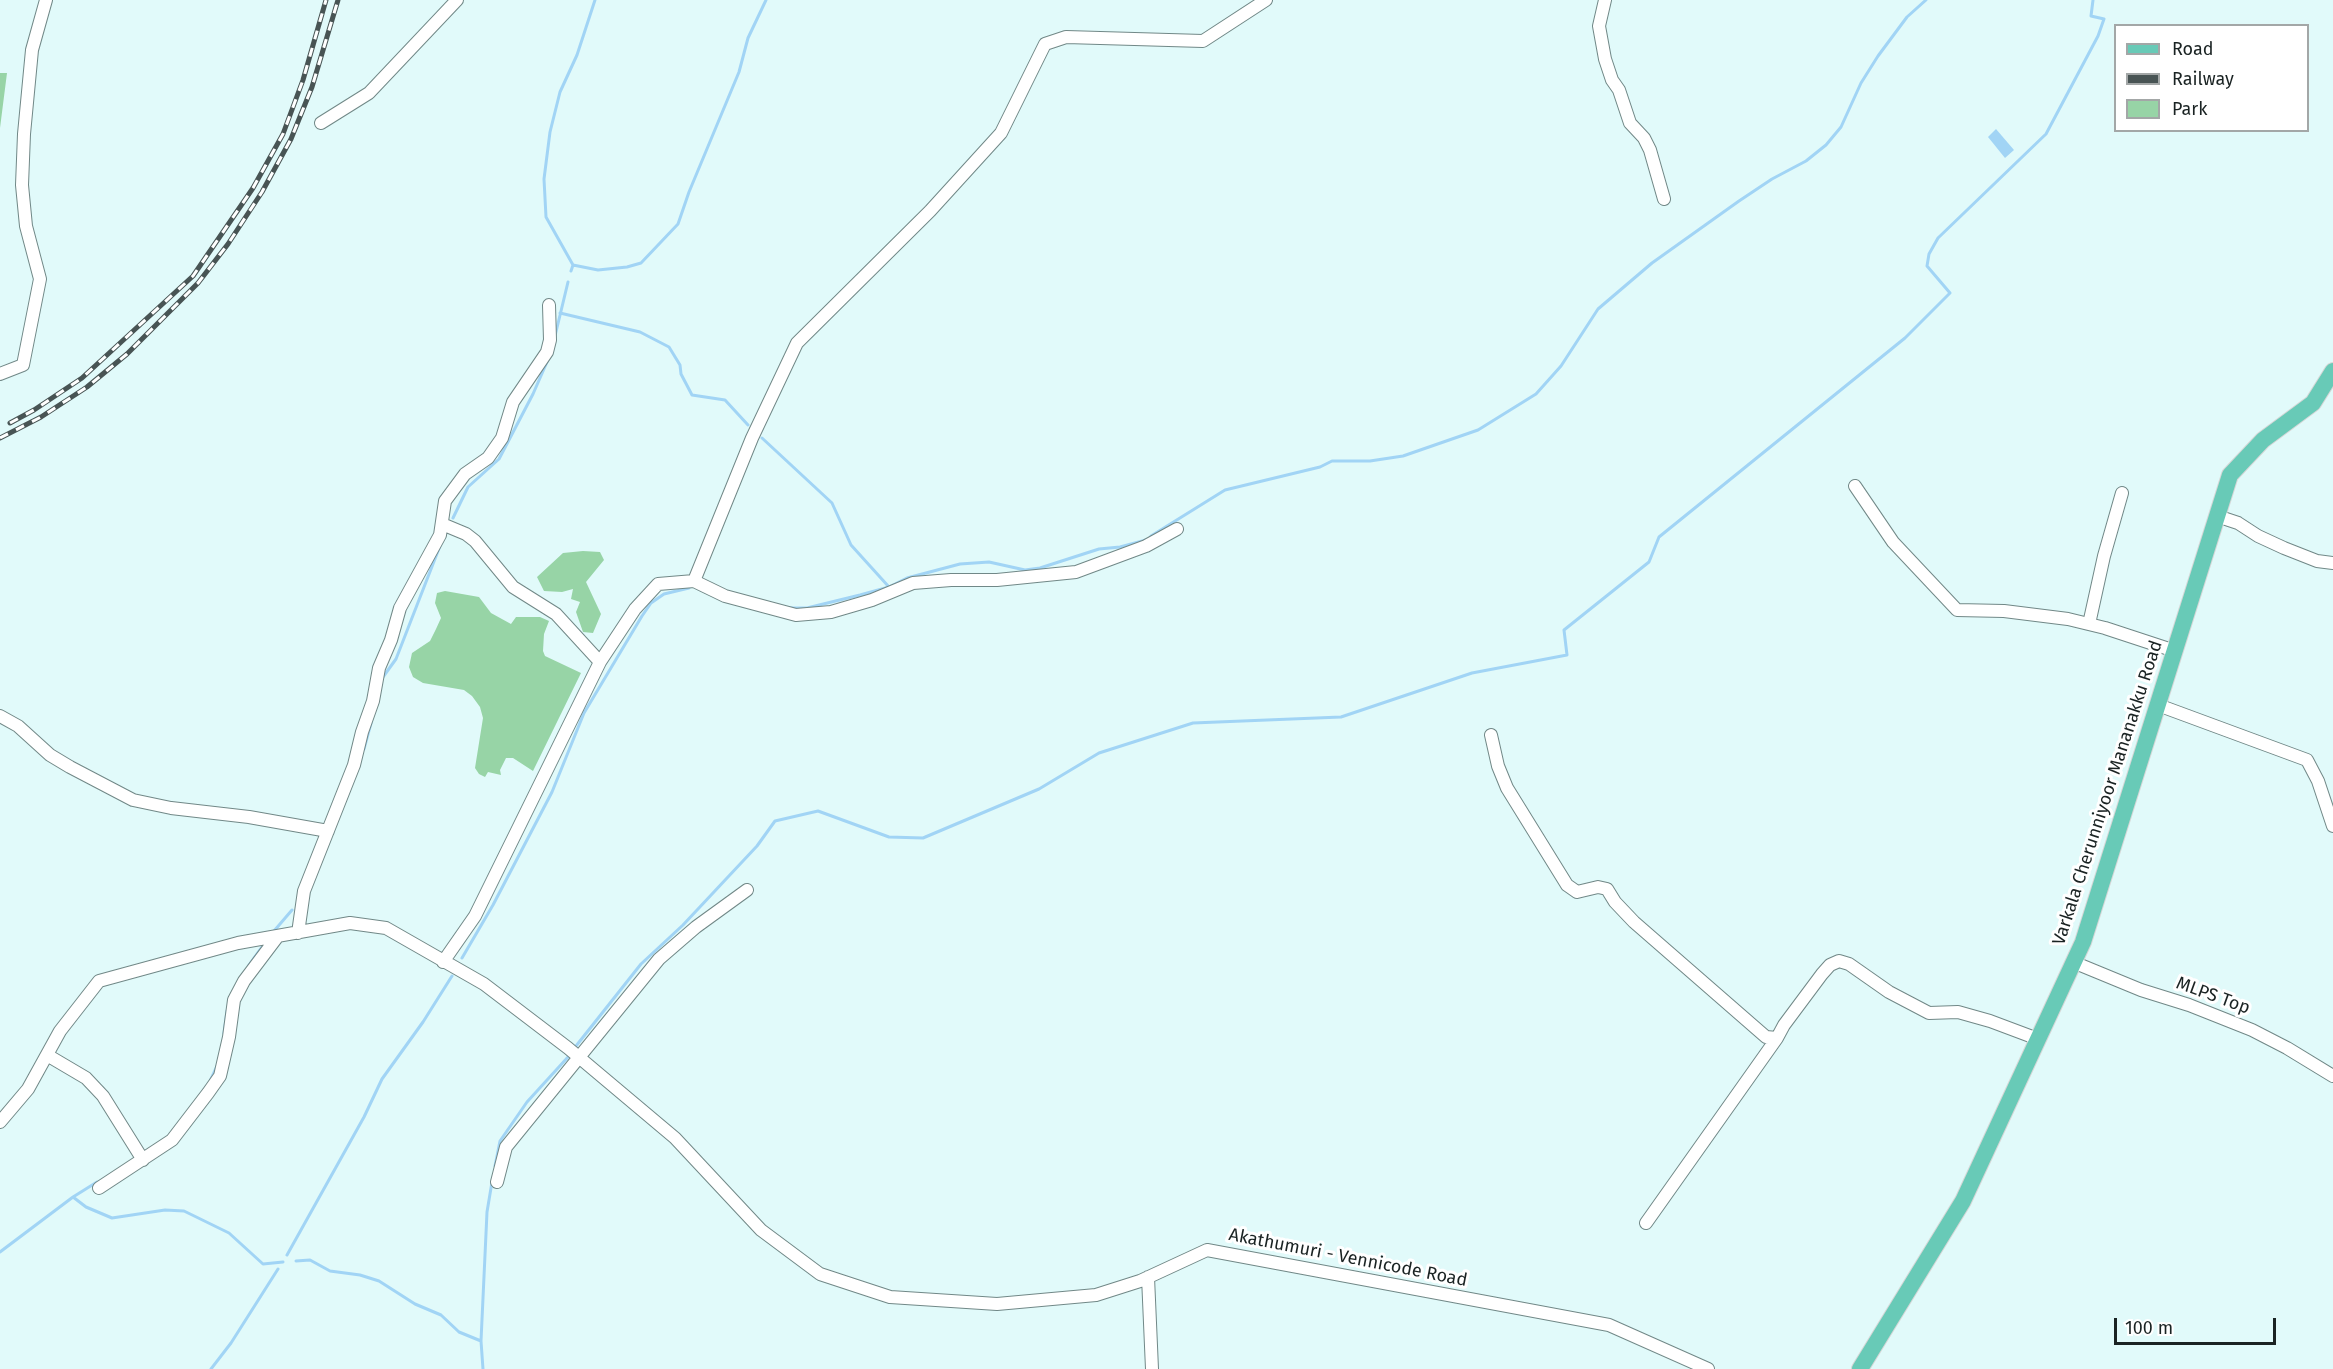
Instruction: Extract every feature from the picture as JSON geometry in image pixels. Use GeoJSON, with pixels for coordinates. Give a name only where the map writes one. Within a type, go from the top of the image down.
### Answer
{"type":"FeatureCollection","features":[{"type":"Feature","properties":{"kind":"main road","name":"Varkala Cherunniyoor Mananakku Road"},"geometry":{"type":"LineString","coordinates":[[1860,1369],[1963,1201],[2083,942],[2230,476],[2263,440],[2313,403],[2333,371]]}},
{"type":"Feature","properties":{"kind":"main road"},"geometry":{"type":"LineString","coordinates":[[2313,403],[2333,394]]}},
{"type":"Feature","properties":{"kind":"street"},"geometry":{"type":"LineString","coordinates":[[0,374],[22,365],[40,279],[26,226],[22,184],[32,50],[46,0]]}},
{"type":"Feature","properties":{"kind":"street"},"geometry":{"type":"LineString","coordinates":[[321,123],[369,93],[457,0]]}},
{"type":"Feature","properties":{"kind":"street"},"geometry":{"type":"LineString","coordinates":[[694,581],[752,438],[797,343],[930,211],[1001,133],[1046,44],[1066,37],[1203,41],[1266,0]]}},
{"type":"Feature","properties":{"kind":"street"},"geometry":{"type":"LineString","coordinates":[[1605,0],[1599,26],[1605,59],[1630,123],[1644,138],[1650,150],[1664,199]]}},
{"type":"Feature","properties":{"kind":"street"},"geometry":{"type":"LineString","coordinates":[[298,933],[304,891],[354,765],[373,701],[379,668],[392,640],[400,608],[440,535],[445,501],[465,474],[488,458],[502,438],[513,402],[547,352],[550,340],[549,306]]}},
{"type":"Feature","properties":{"kind":"street"},"geometry":{"type":"LineString","coordinates":[[1855,486],[1893,542],[1958,610],[2004,611],[2068,619],[2175,651]]}},
{"type":"Feature","properties":{"kind":"street"},"geometry":{"type":"LineString","coordinates":[[2089,624],[2104,556],[2122,493]]}},
{"type":"Feature","properties":{"kind":"street"},"geometry":{"type":"LineString","coordinates":[[2217,516],[2238,523],[2258,536],[2284,548],[2317,561],[2333,563]]}},
{"type":"Feature","properties":{"kind":"street"},"geometry":{"type":"LineString","coordinates":[[442,524],[466,534],[475,541],[513,587],[556,614],[600,662]]}},
{"type":"Feature","properties":{"kind":"street"},"geometry":{"type":"LineString","coordinates":[[443,962],[475,916],[600,662],[635,609],[658,584],[694,581],[725,596],[796,615],[831,612],[872,600],[913,583],[951,579],[1009,579],[1076,572],[1146,546],[1177,529]]}},
{"type":"Feature","properties":{"kind":"street"},"geometry":{"type":"LineString","coordinates":[[2158,705],[2307,760],[2318,781],[2333,826]]}},
{"type":"Feature","properties":{"kind":"street"},"geometry":{"type":"LineString","coordinates":[[0,716],[18,726],[50,754],[70,767],[133,800],[171,808],[249,817],[328,831]]}},
{"type":"Feature","properties":{"kind":"street"},"geometry":{"type":"LineString","coordinates":[[1491,735],[1498,766],[1507,788],[1567,885],[1577,892],[1598,887],[1607,889],[1615,902],[1634,922],[1694,975],[1766,1037],[1777,1038]]}},
{"type":"Feature","properties":{"kind":"street"},"geometry":{"type":"LineString","coordinates":[[497,1182],[506,1146],[659,959],[696,927],[747,890]]}},
{"type":"Feature","properties":{"kind":"street","name":"Akathumuri - Vennicode Road"},"geometry":{"type":"LineString","coordinates":[[0,1122],[28,1089],[60,1031],[99,981],[238,943],[350,923],[386,928],[484,984],[580,1058],[675,1138],[761,1230],[820,1274],[890,1297],[997,1304],[1096,1295],[1148,1277],[1207,1250],[1609,1325],[1708,1369]]}},
{"type":"Feature","properties":{"kind":"street"},"geometry":{"type":"LineString","coordinates":[[99,1188],[172,1140],[220,1076],[234,1000],[244,981],[278,936]]}},
{"type":"Feature","properties":{"kind":"street"},"geometry":{"type":"LineString","coordinates":[[1646,1223],[1697,1154],[1713,1127],[1784,1025],[1830,965],[1839,962],[1849,964],[1889,992],[1929,1013],[1958,1012],[2038,1039]]}},
{"type":"Feature","properties":{"kind":"street","name":"MLPS Top"},"geometry":{"type":"LineString","coordinates":[[2073,962],[2141,990],[2189,1005],[2253,1030],[2287,1047],[2333,1077]]}},
{"type":"Feature","properties":{"kind":"street"},"geometry":{"type":"LineString","coordinates":[[47,1054],[86,1078],[103,1096],[143,1160]]}},
{"type":"Feature","properties":{"kind":"street"},"geometry":{"type":"LineString","coordinates":[[1148,1277],[1152,1369]]}},
{"type":"Feature","properties":{"kind":"green space"},"geometry":{"type":"Polygon","coordinates":[[[0,73],[7,73],[0,128],[0,73]]]}},
{"type":"Feature","properties":{"kind":"green space"},"geometry":{"type":"Polygon","coordinates":[[[600,552],[604,560],[586,582],[601,614],[593,633],[583,632],[576,612],[580,602],[571,599],[573,589],[562,592],[544,591],[537,577],[563,553],[600,552]]]}},
{"type":"Feature","properties":{"kind":"green space"},"geometry":{"type":"Polygon","coordinates":[[[445,591],[479,597],[491,613],[511,624],[516,617],[540,617],[549,621],[544,634],[545,656],[581,673],[533,771],[513,758],[506,758],[500,770],[501,775],[488,772],[485,777],[479,774],[475,768],[483,718],[480,707],[464,690],[423,683],[413,677],[409,667],[412,653],[430,641],[441,618],[435,603],[437,593],[445,591]]]}},
{"type":"Feature","properties":{"kind":"water"},"geometry":{"type":"Polygon","coordinates":[[[1996,129],[2014,150],[2005,158],[1988,137],[1996,129]]]}},
{"type":"Feature","properties":{"kind":"waterway"},"geometry":{"type":"LineString","coordinates":[[573,265],[546,217],[544,179],[550,132],[560,92],[577,55],[595,0]]}},
{"type":"Feature","properties":{"kind":"waterway"},"geometry":{"type":"LineString","coordinates":[[571,271],[573,265],[598,270],[641,263],[678,224],[739,72],[748,38],[766,0]]}},
{"type":"Feature","properties":{"kind":"waterway"},"geometry":{"type":"LineString","coordinates":[[1151,536],[1225,490],[1320,467],[1332,461],[1370,461],[1403,456],[1478,430],[1536,394],[1561,366],[1598,309],[1652,263],[1739,201],[1772,179],[1806,161],[1826,145],[1841,127],[1861,83],[1878,56],[1907,17],[1926,0]]}},
{"type":"Feature","properties":{"kind":"waterway"},"geometry":{"type":"LineString","coordinates":[[576,1046],[641,964],[683,925],[757,846],[775,821],[818,811],[889,837],[923,838],[1039,789],[1099,753],[1193,723],[1341,717],[1472,673],[1567,655],[1564,630],[1649,562],[1659,537],[1905,338],[1950,293],[1927,266],[1929,254],[1938,238],[2046,134],[2098,36],[2104,19],[2091,16],[2093,0]]}},
{"type":"Feature","properties":{"kind":"waterway"},"geometry":{"type":"LineString","coordinates":[[555,336],[568,282]]}},
{"type":"Feature","properties":{"kind":"waterway"},"geometry":{"type":"LineString","coordinates":[[560,313],[640,332],[669,347],[680,365],[681,374],[692,395],[725,400],[748,425]]}},
{"type":"Feature","properties":{"kind":"waterway"},"geometry":{"type":"LineString","coordinates":[[453,518],[468,487],[499,459],[547,362]]}},
{"type":"Feature","properties":{"kind":"waterway"},"geometry":{"type":"LineString","coordinates":[[762,438],[832,503],[851,545],[889,587]]}},
{"type":"Feature","properties":{"kind":"waterway"},"geometry":{"type":"LineString","coordinates":[[789,608],[807,608],[860,595],[889,587],[907,578],[960,564],[989,562],[1025,570],[1040,568],[1099,549],[1120,547],[1146,540]]}},
{"type":"Feature","properties":{"kind":"waterway"},"geometry":{"type":"LineString","coordinates":[[383,677],[396,659],[440,546]]}},
{"type":"Feature","properties":{"kind":"waterway"},"geometry":{"type":"LineString","coordinates":[[462,958],[493,905],[552,792],[584,713],[642,616],[651,603],[664,594],[689,588]]}},
{"type":"Feature","properties":{"kind":"waterway"},"geometry":{"type":"LineString","coordinates":[[364,749],[371,723]]}},
{"type":"Feature","properties":{"kind":"waterway"},"geometry":{"type":"LineString","coordinates":[[274,931],[292,910]]}},
{"type":"Feature","properties":{"kind":"waterway"},"geometry":{"type":"LineString","coordinates":[[249,965],[264,944]]}},
{"type":"Feature","properties":{"kind":"waterway"},"geometry":{"type":"LineString","coordinates":[[287,1255],[364,1117],[382,1079],[423,1022],[452,976]]}},
{"type":"Feature","properties":{"kind":"waterway"},"geometry":{"type":"LineString","coordinates":[[224,1033],[227,1011]]}},
{"type":"Feature","properties":{"kind":"waterway"},"geometry":{"type":"LineString","coordinates":[[495,1166],[500,1141],[527,1102],[568,1057]]}},
{"type":"Feature","properties":{"kind":"waterway"},"geometry":{"type":"LineString","coordinates":[[211,1079],[217,1066]]}},
{"type":"Feature","properties":{"kind":"waterway"},"geometry":{"type":"LineString","coordinates":[[97,1182],[73,1197],[86,1207],[112,1218],[165,1210],[184,1211],[229,1233],[263,1264],[283,1262]]}},
{"type":"Feature","properties":{"kind":"waterway"},"geometry":{"type":"LineString","coordinates":[[481,1341],[487,1212],[492,1182]]}},
{"type":"Feature","properties":{"kind":"waterway"},"geometry":{"type":"LineString","coordinates":[[0,1252],[73,1197]]}},
{"type":"Feature","properties":{"kind":"waterway"},"geometry":{"type":"LineString","coordinates":[[296,1261],[310,1260],[330,1271],[360,1275],[379,1281],[415,1304],[441,1315],[459,1332],[481,1341],[483,1369]]}},
{"type":"Feature","properties":{"kind":"waterway"},"geometry":{"type":"LineString","coordinates":[[211,1369],[231,1343],[278,1269]]}},
{"type":"Feature","properties":{"kind":"railway"},"geometry":{"type":"LineString","coordinates":[[10,423],[82,378],[193,276],[253,188],[283,134],[303,80],[326,0]]}},
{"type":"Feature","properties":{"kind":"railway"},"geometry":{"type":"LineString","coordinates":[[0,438],[41,417],[87,387],[127,354],[198,283],[228,244],[262,192],[291,139],[312,87],[338,0]]}}]}
